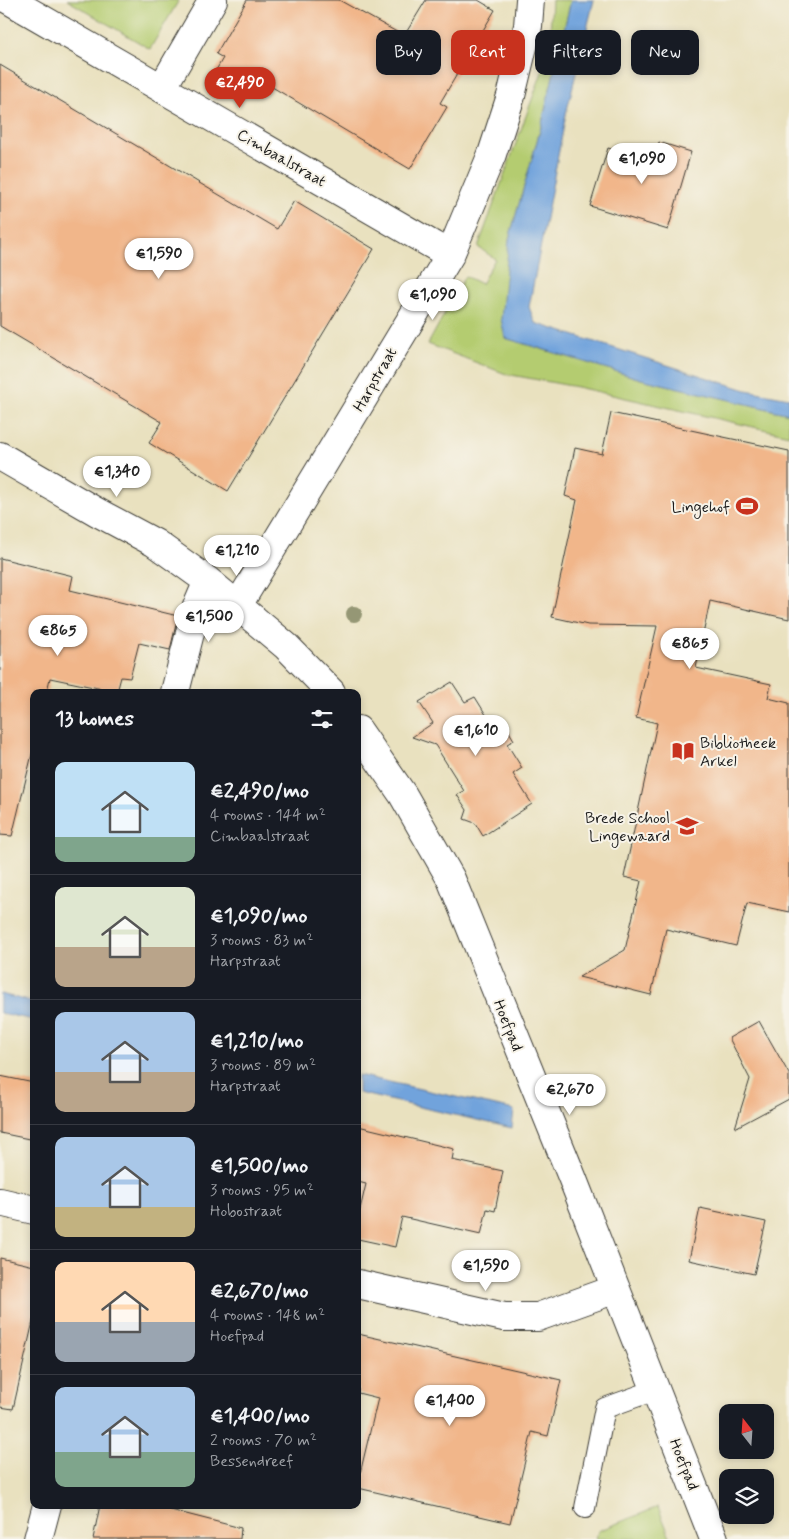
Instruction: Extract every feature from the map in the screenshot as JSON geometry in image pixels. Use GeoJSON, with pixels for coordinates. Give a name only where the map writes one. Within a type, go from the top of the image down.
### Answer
{"type":"FeatureCollection","features":[{"type":"Feature","properties":{"kind":"street","name":"Cimbaalstraat"},"geometry":{"type":"LineString","coordinates":[[9,0],[450,255]]}},
{"type":"Feature","properties":{"kind":"street"},"geometry":{"type":"LineString","coordinates":[[162,88],[213,0]]}},
{"type":"Feature","properties":{"kind":"street","name":"Harpstraat"},"geometry":{"type":"LineString","coordinates":[[238,605],[450,255],[492,154],[511,96],[528,26],[530,0]]}},
{"type":"Feature","properties":{"kind":"street"},"geometry":{"type":"LineString","coordinates":[[0,456],[155,543],[208,580],[286,646],[327,689]]}},
{"type":"Feature","properties":{"kind":"street"},"geometry":{"type":"LineString","coordinates":[[176,689],[196,609],[208,580]]}},
{"type":"Feature","properties":{"kind":"street","name":"Hoefpad"},"geometry":{"type":"LineString","coordinates":[[361,734],[403,795],[451,879],[616,1289],[714,1539]]}},
{"type":"Feature","properties":{"kind":"street"},"geometry":{"type":"LineString","coordinates":[[0,1202],[30,1209]]}},
{"type":"Feature","properties":{"kind":"street"},"geometry":{"type":"LineString","coordinates":[[361,1285],[504,1317],[518,1318],[538,1317],[616,1289]]}},
{"type":"Feature","properties":{"kind":"street"},"geometry":{"type":"LineString","coordinates":[[38,1539],[46,1509]]}},
{"type":"Feature","properties":{"kind":"lane"},"geometry":{"type":"LineString","coordinates":[[585,1508],[605,1408],[655,1390]]}},
{"type":"Feature","properties":{"kind":"green space"},"geometry":{"type":"Polygon","coordinates":[[[67,0],[179,0],[150,49],[67,0]]]}},
{"type":"Feature","properties":{"kind":"green space"},"geometry":{"type":"Polygon","coordinates":[[[552,0],[571,0],[564,30],[550,30],[552,0]]]}},
{"type":"Feature","properties":{"kind":"green space"},"geometry":{"type":"Polygon","coordinates":[[[541,75],[553,75],[541,127],[509,239],[505,338],[641,379],[789,414],[789,435],[577,387],[506,374],[428,344],[465,276],[481,284],[495,259],[478,247],[541,75]]]}},
{"type":"Feature","properties":{"kind":"green space"},"geometry":{"type":"Polygon","coordinates":[[[658,1507],[671,1539],[596,1539],[598,1531],[658,1507]]]}},
{"type":"Feature","properties":{"kind":"water"},"geometry":{"type":"Polygon","coordinates":[[[571,0],[594,0],[587,30],[564,30],[571,0]]]}},
{"type":"Feature","properties":{"kind":"water"},"geometry":{"type":"Polygon","coordinates":[[[553,75],[576,75],[566,114],[529,307],[535,323],[746,390],[789,398],[789,414],[641,379],[505,338],[501,319],[509,239],[541,127],[553,75]]]}},
{"type":"Feature","properties":{"kind":"water"},"geometry":{"type":"Polygon","coordinates":[[[0,994],[30,1001],[30,1019],[0,1013],[0,994]]]}},
{"type":"Feature","properties":{"kind":"water"},"geometry":{"type":"Polygon","coordinates":[[[361,1076],[514,1110],[512,1128],[361,1094],[361,1076]]]}},
{"type":"Feature","properties":{"kind":"building"},"geometry":{"type":"Polygon","coordinates":[[[247,0],[339,0],[393,30],[376,30],[376,75],[441,75],[441,30],[408,30],[426,0],[478,0],[495,10],[483,30],[451,30],[451,75],[457,75],[440,103],[447,107],[410,169],[252,75],[244,89],[215,72],[223,58],[216,54],[247,0]]]}},
{"type":"Feature","properties":{"kind":"building"},"geometry":{"type":"Polygon","coordinates":[[[0,65],[277,229],[294,201],[374,249],[228,491],[149,443],[162,422],[0,326],[0,65]]]}},
{"type":"Feature","properties":{"kind":"building"},"geometry":{"type":"Polygon","coordinates":[[[659,142],[691,152],[668,230],[590,206],[608,148],[653,162],[659,142]]]}},
{"type":"Feature","properties":{"kind":"building"},"geometry":{"type":"Polygon","coordinates":[[[611,413],[789,451],[789,619],[710,601],[696,668],[771,684],[768,698],[789,703],[789,912],[747,903],[736,946],[666,929],[651,995],[579,977],[625,950],[641,881],[624,877],[657,723],[636,718],[657,626],[588,625],[552,617],[577,500],[565,496],[575,448],[602,454],[611,413]]]}},
{"type":"Feature","properties":{"kind":"building"},"geometry":{"type":"Polygon","coordinates":[[[0,558],[73,576],[70,590],[178,616],[170,650],[139,643],[130,678],[121,677],[118,689],[103,689],[50,678],[48,689],[30,689],[30,762],[12,836],[0,835],[0,558]]]}},
{"type":"Feature","properties":{"kind":"building"},"geometry":{"type":"Polygon","coordinates":[[[452,682],[465,702],[475,697],[488,718],[501,718],[514,740],[507,744],[522,768],[513,774],[532,804],[483,836],[475,823],[464,819],[467,810],[457,795],[464,791],[435,745],[412,737],[433,723],[419,702],[452,682]]]}},
{"type":"Feature","properties":{"kind":"building"},"geometry":{"type":"Polygon","coordinates":[[[759,1021],[789,1074],[789,1099],[735,1128],[750,1079],[729,1038],[759,1021]]]}},
{"type":"Feature","properties":{"kind":"building"},"geometry":{"type":"Polygon","coordinates":[[[0,1076],[30,1082],[30,1139],[0,1133],[0,1076]]]}},
{"type":"Feature","properties":{"kind":"building"},"geometry":{"type":"Polygon","coordinates":[[[361,1127],[454,1149],[452,1160],[503,1171],[495,1211],[487,1209],[481,1235],[402,1217],[395,1247],[361,1240],[361,1205],[366,1184],[361,1183],[361,1127]]]}},
{"type":"Feature","properties":{"kind":"building"},"geometry":{"type":"Polygon","coordinates":[[[700,1208],[766,1222],[754,1274],[689,1260],[700,1208]]]}},
{"type":"Feature","properties":{"kind":"building"},"geometry":{"type":"Polygon","coordinates":[[[0,1258],[30,1265],[30,1335],[13,1409],[0,1407],[0,1258]]]}},
{"type":"Feature","properties":{"kind":"building"},"geometry":{"type":"Polygon","coordinates":[[[361,1335],[561,1380],[548,1436],[532,1432],[510,1523],[361,1489],[361,1469],[378,1398],[361,1394],[361,1335]]]}},
{"type":"Feature","properties":{"kind":"building"},"geometry":{"type":"Polygon","coordinates":[[[99,1509],[167,1509],[241,1528],[240,1539],[93,1539],[99,1509]]]}},
{"type":"Feature","properties":{"kind":"place","name":"Lingehof"},"geometry":{"type":"Point","coordinates":[747,506]}},
{"type":"Feature","properties":{"kind":"place","name":"Bibliotheek Arkel"},"geometry":{"type":"Point","coordinates":[683,751]}},
{"type":"Feature","properties":{"kind":"place","name":"Brede School Lingewaard"},"geometry":{"type":"Point","coordinates":[687,826]}}]}
